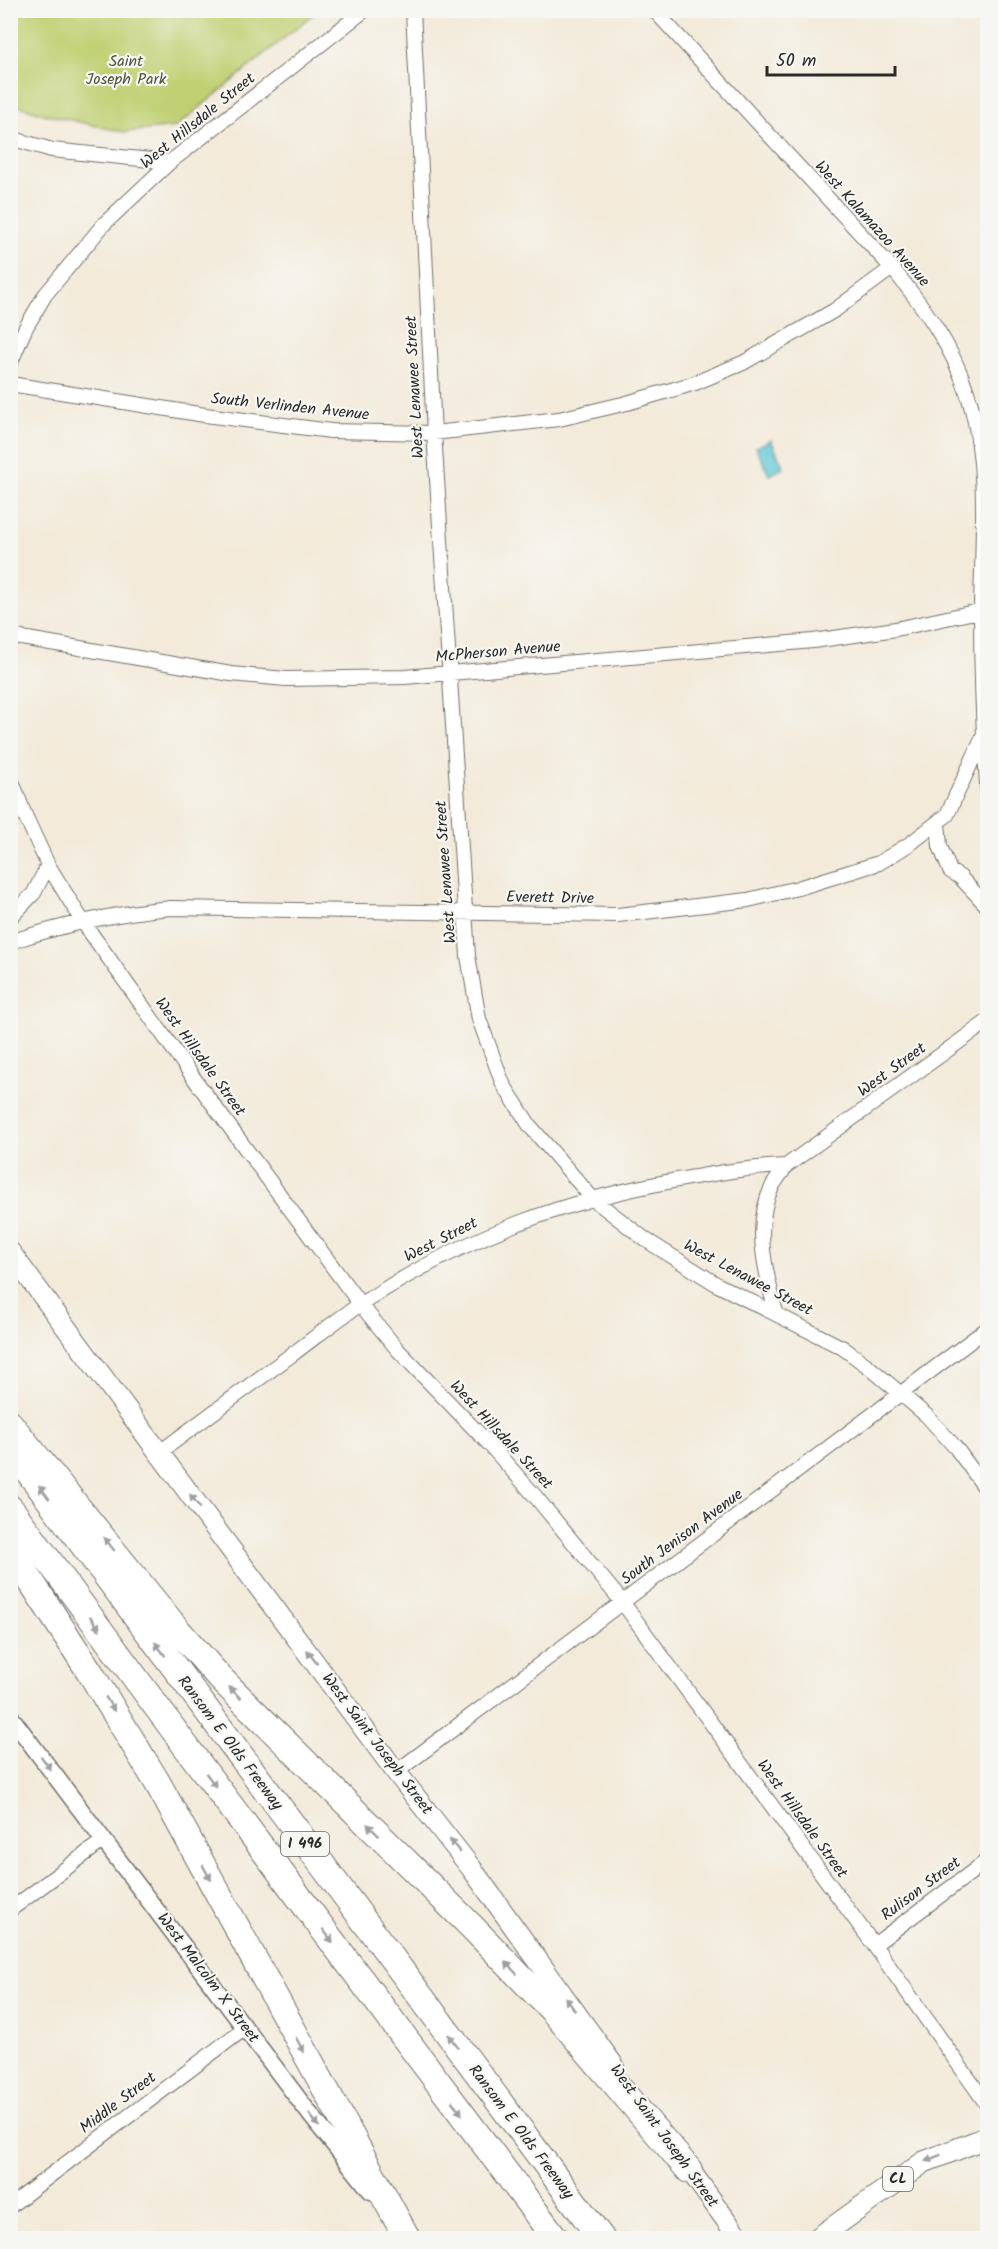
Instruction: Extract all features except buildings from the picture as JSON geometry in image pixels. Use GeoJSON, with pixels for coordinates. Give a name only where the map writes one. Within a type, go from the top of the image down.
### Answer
{"type":"FeatureCollection","features":[{"type":"Feature","properties":{"kind":"highway"},"geometry":{"type":"LineString","coordinates":[[10,1424],[175,1627],[220,1678],[473,1928],[554,2012],[689,2170]]}},
{"type":"Feature","properties":{"kind":"highway","name":"Ransom E Olds Freeway"},"geometry":{"type":"LineString","coordinates":[[10,1448],[601,2238]]}},
{"type":"Feature","properties":{"kind":"highway","name":"I 496"},"geometry":{"type":"LineString","coordinates":[[10,1508],[555,2238]]}},
{"type":"Feature","properties":{"kind":"highway"},"geometry":{"type":"LineString","coordinates":[[10,1549],[90,1672],[157,1782],[406,2238]]}},
{"type":"Feature","properties":{"kind":"main road","name":"West Saint Joseph Street"},"geometry":{"type":"LineString","coordinates":[[10,1252],[396,1772],[472,1869],[739,2238]]}},
{"type":"Feature","properties":{"kind":"main road","name":"CL"},"geometry":{"type":"LineString","coordinates":[[818,2238],[924,2162],[987,2137]]}},
{"type":"Feature","properties":{"kind":"street","name":"West Hillsdale Street"},"geometry":{"type":"LineString","coordinates":[[10,364],[25,329],[45,295],[104,224],[170,162],[365,10]]}},
{"type":"Feature","properties":{"kind":"street","name":"West Lenawee Street"},"geometry":{"type":"LineString","coordinates":[[413,10],[434,433],[468,956],[479,1019],[503,1084],[530,1126],[593,1199],[646,1240],[691,1268],[843,1348],[927,1416],[956,1448],[987,1492]]}},
{"type":"Feature","properties":{"kind":"street","name":"West Kalamazoo Avenue"},"geometry":{"type":"LineString","coordinates":[[654,10],[892,268],[921,302],[955,361],[967,392],[978,438],[983,495],[983,737],[987,796]]}},
{"type":"Feature","properties":{"kind":"street"},"geometry":{"type":"LineString","coordinates":[[10,138],[52,150],[170,162]]}},
{"type":"Feature","properties":{"kind":"street","name":"South Verlinden Avenue"},"geometry":{"type":"LineString","coordinates":[[10,384],[205,415],[320,429],[434,433],[559,419],[627,403],[695,383],[742,363],[835,310],[892,268]]}},
{"type":"Feature","properties":{"kind":"street","name":"McPherson Avenue"},"geometry":{"type":"LineString","coordinates":[[10,636],[231,674],[286,679],[405,677],[813,641],[896,629],[984,610]]}},
{"type":"Feature","properties":{"kind":"street","name":"Everett Drive"},"geometry":{"type":"LineString","coordinates":[[10,942],[132,911],[171,908],[618,915],[748,900],[798,888],[879,863],[938,823],[947,815],[983,737]]}},
{"type":"Feature","properties":{"kind":"street","name":"West Hillsdale Street"},"geometry":{"type":"LineString","coordinates":[[10,776],[48,865],[83,922],[198,1084],[360,1304],[398,1350],[490,1445],[535,1496],[623,1603],[874,1945],[987,2106]]}},
{"type":"Feature","properties":{"kind":"street"},"geometry":{"type":"LineString","coordinates":[[938,823],[940,846],[950,871],[960,877],[987,907]]}},
{"type":"Feature","properties":{"kind":"street"},"geometry":{"type":"LineString","coordinates":[[10,918],[34,894],[48,865]]}},
{"type":"Feature","properties":{"kind":"street","name":"Everett Drive"},"geometry":{"type":"LineString","coordinates":[[10,953],[49,931]]}},
{"type":"Feature","properties":{"kind":"street","name":"West Street"},"geometry":{"type":"LineString","coordinates":[[776,1313],[763,1258],[762,1233],[765,1209],[773,1186],[786,1166],[987,1021]]}},
{"type":"Feature","properties":{"kind":"street","name":"West Street"},"geometry":{"type":"LineString","coordinates":[[159,1453],[360,1304],[451,1251],[493,1232],[567,1205],[645,1186],[755,1167],[786,1166]]}},
{"type":"Feature","properties":{"kind":"street","name":"South Jenison Avenue"},"geometry":{"type":"LineString","coordinates":[[396,1772],[987,1328]]}},
{"type":"Feature","properties":{"kind":"street","name":"West Malcolm X Street"},"geometry":{"type":"LineString","coordinates":[[10,1716],[406,2238]]}},
{"type":"Feature","properties":{"kind":"street"},"geometry":{"type":"LineString","coordinates":[[10,1910],[104,1840]]}},
{"type":"Feature","properties":{"kind":"street","name":"Rulison Street"},"geometry":{"type":"LineString","coordinates":[[874,1945],[987,1860]]}},
{"type":"Feature","properties":{"kind":"street","name":"Middle Street"},"geometry":{"type":"LineString","coordinates":[[10,2205],[245,2028]]}},
{"type":"Feature","properties":{"kind":"green space","name":"Saint Joseph Park"},"geometry":{"type":"Polygon","coordinates":[[[11,10],[317,11],[176,127],[124,132],[44,114],[11,103],[11,10]]]}},
{"type":"Feature","properties":{"kind":"water"},"geometry":{"type":"Polygon","coordinates":[[[771,440],[784,468],[769,475],[756,447],[771,440]]]}}]}
